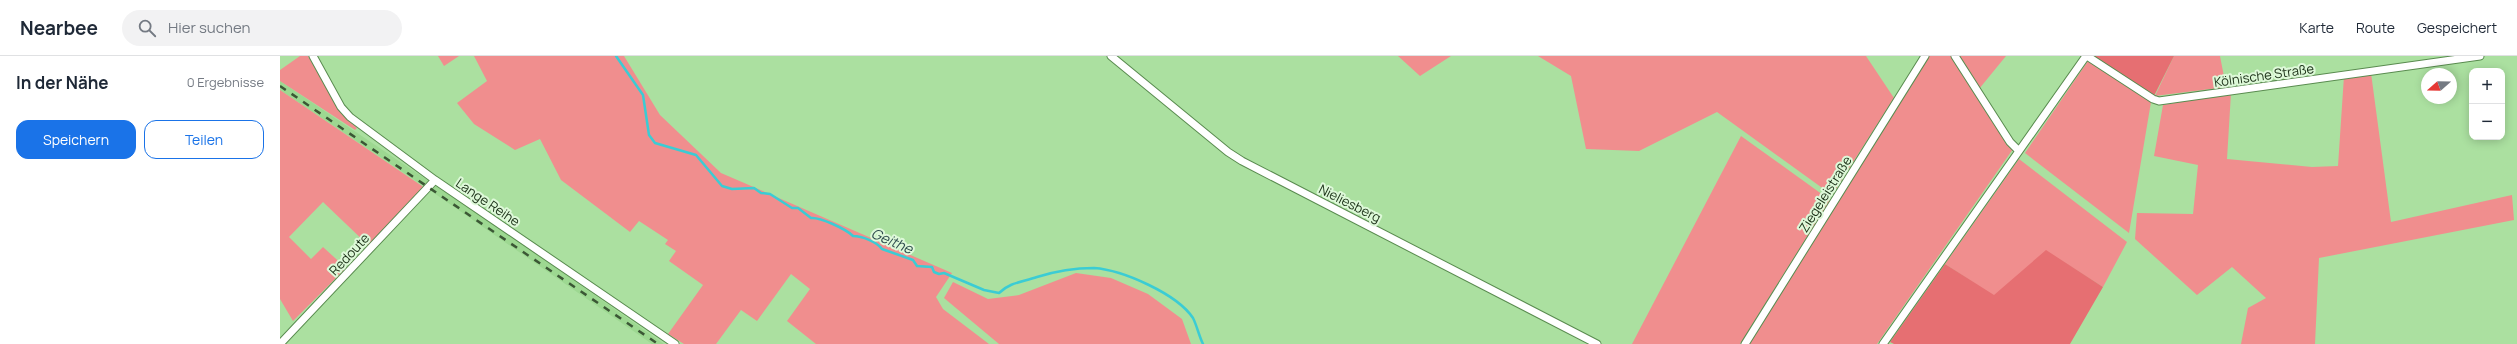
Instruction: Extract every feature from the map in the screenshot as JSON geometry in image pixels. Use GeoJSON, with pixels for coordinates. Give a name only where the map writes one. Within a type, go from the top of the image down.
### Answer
{"type":"FeatureCollection","features":[{"type":"Feature","properties":{"kind":"street","name":"Lange Reihe"},"geometry":{"type":"LineString","coordinates":[[313,56],[341,107],[350,117],[435,180],[675,344]]}},
{"type":"Feature","properties":{"kind":"street","name":"Nieliesberg"},"geometry":{"type":"LineString","coordinates":[[1111,56],[1221,147],[1242,161],[1597,344]]}},
{"type":"Feature","properties":{"kind":"street","name":"Ziegeleistraße"},"geometry":{"type":"LineString","coordinates":[[1745,344],[1925,56]]}},
{"type":"Feature","properties":{"kind":"street"},"geometry":{"type":"LineString","coordinates":[[1955,56],[2003,131],[2019,151]]}},
{"type":"Feature","properties":{"kind":"street"},"geometry":{"type":"LineString","coordinates":[[1883,344],[2087,56]]}},
{"type":"Feature","properties":{"kind":"street","name":"Kölnische Straße"},"geometry":{"type":"LineString","coordinates":[[2087,56],[2153,99],[2159,101],[2480,56]]}},
{"type":"Feature","properties":{"kind":"street","name":"Redoute"},"geometry":{"type":"LineString","coordinates":[[280,344],[435,180]]}},
{"type":"Feature","properties":{"kind":"shaded area"},"geometry":{"type":"Polygon","coordinates":[[[300,56],[308,56],[341,113],[357,128],[355,130],[280,81],[280,70],[300,56]]]}},
{"type":"Feature","properties":{"kind":"shaded area"},"geometry":{"type":"Polygon","coordinates":[[[438,56],[459,56],[444,66],[438,56]]]}},
{"type":"Feature","properties":{"kind":"shaded area"},"geometry":{"type":"Polygon","coordinates":[[[474,56],[624,56],[660,115],[721,173],[952,273],[936,297],[943,309],[989,344],[816,344],[787,321],[810,289],[791,274],[757,321],[741,310],[716,344],[684,344],[668,334],[703,285],[669,261],[676,251],[665,244],[668,240],[639,221],[630,232],[561,180],[540,139],[515,150],[474,124],[457,103],[487,81],[474,56]]]}},
{"type":"Feature","properties":{"kind":"shaded area"},"geometry":{"type":"Polygon","coordinates":[[[1398,56],[1451,56],[1420,76],[1398,56]]]}},
{"type":"Feature","properties":{"kind":"shaded area"},"geometry":{"type":"Polygon","coordinates":[[[1538,56],[1866,56],[1894,98],[1832,195],[1717,112],[1639,151],[1586,149],[1571,76],[1538,56]]]}},
{"type":"Feature","properties":{"kind":"shaded area"},"geometry":{"type":"Polygon","coordinates":[[[1929,56],[1951,56],[2013,149],[1877,344],[1749,344],[1929,56]]]}},
{"type":"Feature","properties":{"kind":"shaded area"},"geometry":{"type":"Polygon","coordinates":[[[1959,56],[2006,56],[1979,89],[1959,56]]]}},
{"type":"Feature","properties":{"kind":"shaded area"},"geometry":{"type":"Polygon","coordinates":[[[2080,56],[2174,56],[2151,102],[2080,56]]]}},
{"type":"Feature","properties":{"kind":"shaded area"},"geometry":{"type":"Polygon","coordinates":[[[2174,56],[2220,56],[2226,87],[2155,96],[2174,56]]]}},
{"type":"Feature","properties":{"kind":"shaded area"},"geometry":{"type":"Polygon","coordinates":[[[2088,61],[2151,102],[2129,233],[2025,153],[2088,61]]]}},
{"type":"Feature","properties":{"kind":"shaded area"},"geometry":{"type":"Polygon","coordinates":[[[2371,73],[2391,222],[2512,195],[2514,220],[2319,258],[2315,344],[2241,344],[2248,308],[2266,298],[2232,267],[2197,295],[2135,239],[2137,213],[2193,214],[2198,165],[2154,156],[2163,105],[2231,93],[2227,159],[2312,167],[2338,166],[2344,76],[2371,73]]]}},
{"type":"Feature","properties":{"kind":"shaded area"},"geometry":{"type":"Polygon","coordinates":[[[280,81],[515,239],[664,344],[652,344],[431,191],[280,90],[280,81]]]}},
{"type":"Feature","properties":{"kind":"shaded area"},"geometry":{"type":"Polygon","coordinates":[[[280,90],[425,188],[368,245],[323,202],[289,237],[311,259],[323,247],[346,268],[293,321],[280,299],[280,90]]]}},
{"type":"Feature","properties":{"kind":"shaded area"},"geometry":{"type":"Polygon","coordinates":[[[1741,136],[1830,200],[1740,344],[1632,344],[1741,136]]]}},
{"type":"Feature","properties":{"kind":"shaded area"},"geometry":{"type":"Polygon","coordinates":[[[2019,159],[2127,242],[2103,287],[2046,251],[1994,296],[1945,264],[2019,159]]]}},
{"type":"Feature","properties":{"kind":"shaded area"},"geometry":{"type":"Polygon","coordinates":[[[2046,250],[2103,287],[2070,344],[1894,344],[1890,342],[1945,264],[1994,295],[2046,250]]]}},
{"type":"Feature","properties":{"kind":"shaded area"},"geometry":{"type":"Polygon","coordinates":[[[1076,273],[1111,278],[1148,294],[1182,319],[1191,344],[999,344],[944,298],[953,282],[988,299],[1019,295],[1076,273]]]}},
{"type":"Feature","properties":{"kind":"waterway","name":"Geithe"},"geometry":{"type":"LineString","coordinates":[[616,56],[643,95],[649,135],[655,143],[696,155],[722,186],[732,189],[754,188],[761,193],[770,194],[792,208],[798,208],[811,218],[820,219],[833,224],[853,236],[869,240],[880,246],[882,249],[913,260],[917,266],[932,267],[934,272],[939,274],[944,273],[984,290],[999,293],[1003,289],[1017,283],[1051,273],[1072,269],[1094,268],[1119,273],[1134,278],[1175,300],[1193,318],[1203,344]]}},
{"type":"Feature","properties":{"kind":"railway"},"geometry":{"type":"LineString","coordinates":[[280,86],[658,344]]}}]}
